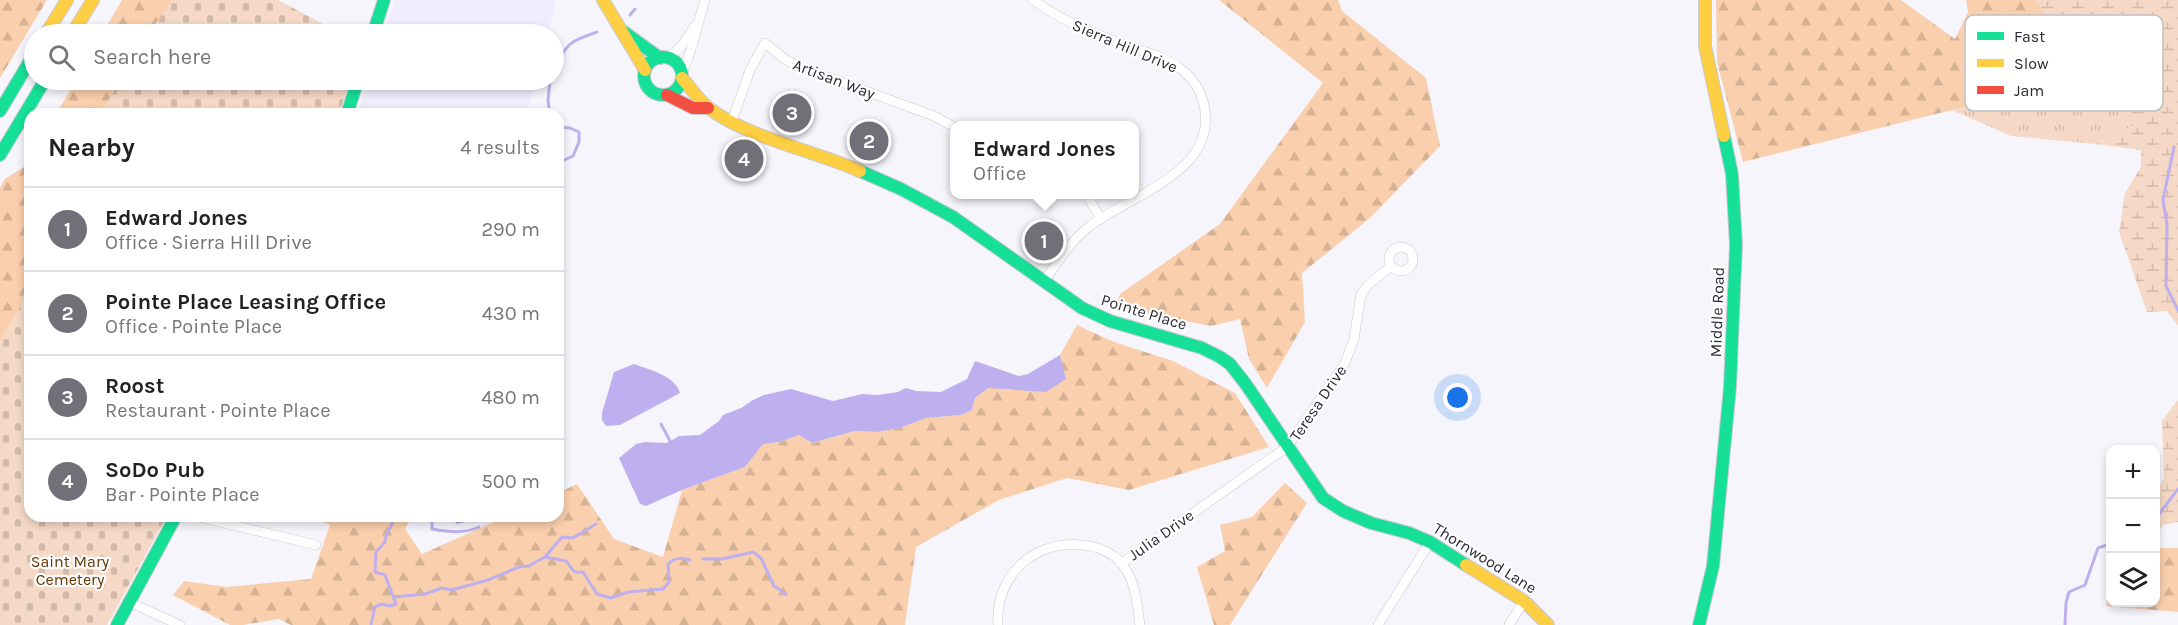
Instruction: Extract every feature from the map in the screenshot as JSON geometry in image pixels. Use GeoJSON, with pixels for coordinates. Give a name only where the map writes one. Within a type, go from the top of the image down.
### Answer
{"type":"FeatureCollection","features":[{"type":"Feature","properties":{"kind":"main road"},"geometry":{"type":"LineString","coordinates":[[52,24],[67,0]]}},
{"type":"Feature","properties":{"kind":"main road"},"geometry":{"type":"LineString","coordinates":[[78,24],[93,0]]}},
{"type":"Feature","properties":{"kind":"main road"},"geometry":{"type":"LineString","coordinates":[[376,24],[384,0]]}},
{"type":"Feature","properties":{"kind":"main road"},"geometry":{"type":"LineString","coordinates":[[603,0],[645,70],[648,88],[656,94],[667,95],[679,87],[682,75],[677,63],[664,58],[623,32]]}},
{"type":"Feature","properties":{"kind":"main road","name":"Middle Road"},"geometry":{"type":"LineString","coordinates":[[1699,625],[1713,566],[1717,529],[1730,387],[1736,245],[1732,174],[1705,46],[1705,0]]}},
{"type":"Feature","properties":{"kind":"main road"},"geometry":{"type":"LineString","coordinates":[[645,70],[651,62],[664,58]]}},
{"type":"Feature","properties":{"kind":"main road"},"geometry":{"type":"LineString","coordinates":[[0,111],[24,71]]}},
{"type":"Feature","properties":{"kind":"main road","name":"Pointe Place"},"geometry":{"type":"LineString","coordinates":[[682,75],[708,108],[757,133],[840,162],[910,193],[973,230],[1067,298],[1095,315],[1202,348],[1220,357],[1245,382],[1287,447]]}},
{"type":"Feature","properties":{"kind":"main road"},"geometry":{"type":"LineString","coordinates":[[28,108],[39,90]]}},
{"type":"Feature","properties":{"kind":"main road"},"geometry":{"type":"LineString","coordinates":[[349,108],[355,90]]}},
{"type":"Feature","properties":{"kind":"main road","name":"Pointe Place"},"geometry":{"type":"LineString","coordinates":[[667,95],[693,108],[708,108]]}},
{"type":"Feature","properties":{"kind":"main road"},"geometry":{"type":"LineString","coordinates":[[0,155],[24,115]]}},
{"type":"Feature","properties":{"kind":"main road","name":"Thornwood Lane"},"geometry":{"type":"LineString","coordinates":[[1287,447],[1315,489],[1332,505],[1371,523],[1409,533],[1430,542],[1524,601],[1548,625]]}},
{"type":"Feature","properties":{"kind":"main road"},"geometry":{"type":"LineString","coordinates":[[117,625],[173,522]]}},
{"type":"Feature","properties":{"kind":"street"},"geometry":{"type":"LineString","coordinates":[[682,75],[693,46],[705,0]]}},
{"type":"Feature","properties":{"kind":"street","name":"Sierra Hill Drive"},"geometry":{"type":"LineString","coordinates":[[1033,0],[1054,15],[1083,29],[1172,63],[1188,75],[1203,100],[1205,129],[1199,148],[1188,164],[1139,196]]}},
{"type":"Feature","properties":{"kind":"street"},"geometry":{"type":"LineString","coordinates":[[664,58],[681,47],[698,21]]}},
{"type":"Feature","properties":{"kind":"street","name":"Artisan Way"},"geometry":{"type":"LineString","coordinates":[[732,121],[750,70],[765,42],[786,60],[800,67],[934,116],[950,125]]}},
{"type":"Feature","properties":{"kind":"street"},"geometry":{"type":"LineString","coordinates":[[1088,199],[1101,219]]}},
{"type":"Feature","properties":{"kind":"street","name":"Sierra Hill Drive"},"geometry":{"type":"LineString","coordinates":[[1044,281],[1074,242],[1101,219],[1134,199]]}},
{"type":"Feature","properties":{"kind":"street","name":"Teresa Drive"},"geometry":{"type":"LineString","coordinates":[[1287,447],[1349,355],[1361,294],[1375,278],[1391,266]]}},
{"type":"Feature","properties":{"kind":"street","name":"Julia Drive"},"geometry":{"type":"LineString","coordinates":[[998,625],[998,610],[1003,589],[1014,571],[1032,555],[1051,547],[1088,545],[1107,552],[1122,563],[1287,447]]}},
{"type":"Feature","properties":{"kind":"street"},"geometry":{"type":"LineString","coordinates":[[220,522],[316,545]]}},
{"type":"Feature","properties":{"kind":"street"},"geometry":{"type":"LineString","coordinates":[[1378,625],[1430,542]]}},
{"type":"Feature","properties":{"kind":"street"},"geometry":{"type":"LineString","coordinates":[[1122,563],[1132,582],[1140,625]]}},
{"type":"Feature","properties":{"kind":"street"},"geometry":{"type":"LineString","coordinates":[[1509,625],[1524,601]]}},
{"type":"Feature","properties":{"kind":"street"},"geometry":{"type":"LineString","coordinates":[[129,602],[180,625]]}},
{"type":"Feature","properties":{"kind":"shaded area"},"geometry":{"type":"Polygon","coordinates":[[[395,0],[556,0],[550,24],[387,24],[395,0]]]}},
{"type":"Feature","properties":{"kind":"shaded area"},"geometry":{"type":"Polygon","coordinates":[[[365,90],[533,90],[529,108],[359,108],[365,90]]]}},
{"type":"Feature","properties":{"kind":"shaded area"},"geometry":{"type":"Polygon","coordinates":[[[1060,355],[1066,379],[1046,392],[988,388],[975,398],[972,410],[961,415],[926,418],[900,428],[877,432],[855,431],[812,443],[799,435],[780,442],[763,444],[745,467],[646,506],[640,504],[619,458],[636,444],[667,443],[679,436],[700,435],[719,421],[723,415],[764,395],[791,389],[833,401],[862,394],[878,395],[898,392],[906,388],[916,391],[941,392],[967,379],[975,361],[1019,376],[1028,374],[1060,355]]]}},
{"type":"Feature","properties":{"kind":"shaded area"},"geometry":{"type":"Polygon","coordinates":[[[634,364],[667,377],[680,393],[620,425],[606,426],[602,420],[602,413],[614,372],[634,364]]]}},
{"type":"Feature","properties":{"kind":"green space"},"geometry":{"type":"Polygon","coordinates":[[[0,0],[47,0],[33,24],[24,24],[24,38],[0,78],[0,0]]]}},
{"type":"Feature","properties":{"kind":"green space"},"geometry":{"type":"Polygon","coordinates":[[[122,0],[175,0],[159,24],[108,24],[122,0]]]}},
{"type":"Feature","properties":{"kind":"green space"},"geometry":{"type":"Polygon","coordinates":[[[172,0],[278,0],[323,24],[155,24],[172,0]]]}},
{"type":"Feature","properties":{"kind":"green space"},"geometry":{"type":"Polygon","coordinates":[[[1219,0],[1338,0],[1342,11],[1426,78],[1440,146],[1369,219],[1302,273],[1305,322],[1267,388],[1249,359],[1240,319],[1211,326],[1114,307],[1120,294],[1220,224],[1323,83],[1219,0]]]}},
{"type":"Feature","properties":{"kind":"green space"},"geometry":{"type":"Polygon","coordinates":[[[1716,0],[1901,0],[1955,39],[1965,18],[1965,107],[1743,162],[1717,62],[1716,0]]]}},
{"type":"Feature","properties":{"kind":"green space"},"geometry":{"type":"Polygon","coordinates":[[[1966,0],[2035,0],[2046,15],[1967,15],[1966,0]]]}},
{"type":"Feature","properties":{"kind":"green space"},"geometry":{"type":"Polygon","coordinates":[[[2035,0],[2178,0],[2178,326],[2167,311],[2147,312],[2119,232],[2125,193],[2141,167],[2141,150],[2095,144],[2141,122],[2129,111],[2163,111],[2163,15],[2046,15],[2035,0]]]}},
{"type":"Feature","properties":{"kind":"green space"},"geometry":{"type":"Polygon","coordinates":[[[70,90],[117,90],[105,108],[60,108],[70,90]]]}},
{"type":"Feature","properties":{"kind":"green space"},"geometry":{"type":"Polygon","coordinates":[[[115,90],[347,90],[341,108],[104,108],[115,90]]]}},
{"type":"Feature","properties":{"kind":"green space"},"geometry":{"type":"Polygon","coordinates":[[[1965,107],[1965,111],[2129,111],[2141,122],[2095,144],[2011,136],[1952,110],[1965,107]]]}},
{"type":"Feature","properties":{"kind":"green space"},"geometry":{"type":"Polygon","coordinates":[[[24,167],[24,300],[0,342],[0,188],[5,179],[24,167]]]}},
{"type":"Feature","properties":{"kind":"green space","name":"Saint Mary Cemetery"},"geometry":{"type":"Polygon","coordinates":[[[24,300],[24,522],[164,522],[107,625],[0,625],[0,342],[24,300]]]}},
{"type":"Feature","properties":{"kind":"green space"},"geometry":{"type":"Polygon","coordinates":[[[1077,325],[1114,342],[1173,361],[1235,393],[1269,447],[1129,490],[1067,478],[999,500],[916,547],[905,625],[291,625],[279,619],[230,625],[173,595],[184,581],[226,587],[311,579],[330,525],[323,522],[409,522],[405,529],[422,554],[494,522],[564,522],[564,490],[577,484],[614,539],[663,557],[682,490],[745,467],[762,444],[780,442],[799,435],[813,443],[855,431],[877,432],[900,428],[926,418],[961,415],[972,410],[975,398],[988,388],[1009,390],[1065,379],[1060,355],[1077,325]]]}},
{"type":"Feature","properties":{"kind":"green space"},"geometry":{"type":"Polygon","coordinates":[[[2178,400],[2178,522],[2163,525],[2160,530],[2160,486],[2164,477],[2162,421],[2178,400]]]}},
{"type":"Feature","properties":{"kind":"green space"},"geometry":{"type":"Polygon","coordinates":[[[1285,483],[1307,503],[1230,625],[1214,625],[1197,567],[1225,551],[1220,525],[1252,517],[1285,483]]]}},
{"type":"Feature","properties":{"kind":"green space"},"geometry":{"type":"Polygon","coordinates":[[[2160,548],[2178,548],[2178,612],[2118,607],[2160,607],[2160,548]]]}},
{"type":"Feature","properties":{"kind":"waterway"},"geometry":{"type":"LineString","coordinates":[[630,15],[635,9]]}},
{"type":"Feature","properties":{"kind":"waterway"},"geometry":{"type":"LineString","coordinates":[[564,51],[574,41],[597,32]]}},
{"type":"Feature","properties":{"kind":"waterway"},"geometry":{"type":"LineString","coordinates":[[549,90],[549,108]]}},
{"type":"Feature","properties":{"kind":"waterway"},"geometry":{"type":"LineString","coordinates":[[564,128],[579,132],[579,142],[573,156],[564,160]]}},
{"type":"Feature","properties":{"kind":"waterway"},"geometry":{"type":"LineString","coordinates":[[2174,147],[2163,200],[2167,224],[2166,286],[2178,310]]}},
{"type":"Feature","properties":{"kind":"waterway"},"geometry":{"type":"LineString","coordinates":[[661,424],[669,443]]}},
{"type":"Feature","properties":{"kind":"waterway"},"geometry":{"type":"LineString","coordinates":[[2160,513],[2178,489]]}},
{"type":"Feature","properties":{"kind":"waterway"},"geometry":{"type":"LineString","coordinates":[[371,625],[375,607],[382,604],[389,606],[396,604],[385,575],[375,572],[376,552],[385,542],[393,522]]}},
{"type":"Feature","properties":{"kind":"waterway"},"geometry":{"type":"LineString","coordinates":[[432,522],[432,529],[444,531],[467,531],[479,527]]}},
{"type":"Feature","properties":{"kind":"waterway"},"geometry":{"type":"LineString","coordinates":[[545,557],[562,537],[573,538],[596,524]]}},
{"type":"Feature","properties":{"kind":"waterway"},"geometry":{"type":"LineString","coordinates":[[2065,625],[2069,592],[2085,585],[2098,548],[2106,545]]}},
{"type":"Feature","properties":{"kind":"waterway"},"geometry":{"type":"LineString","coordinates":[[703,559],[722,559],[753,552],[761,558],[774,586],[786,594]]}},
{"type":"Feature","properties":{"kind":"waterway"},"geometry":{"type":"LineString","coordinates":[[394,597],[425,594],[442,588],[452,590],[488,580],[519,567],[529,566],[545,557],[566,561],[574,571],[583,572],[597,594],[611,598],[628,592],[663,589],[669,582],[668,564],[678,559],[690,560]]}},
{"type":"Feature","properties":{"kind":"traffic: fast"},"geometry":{"type":"LineString","coordinates":[[376,24],[384,0]]}},
{"type":"Feature","properties":{"kind":"traffic: fast"},"geometry":{"type":"LineString","coordinates":[[624,32],[660,58]]}},
{"type":"Feature","properties":{"kind":"traffic: fast"},"geometry":{"type":"LineString","coordinates":[[663,57],[676,63],[682,76],[676,89],[663,95],[650,89],[644,76],[650,63],[663,57]]}},
{"type":"Feature","properties":{"kind":"traffic: fast"},"geometry":{"type":"LineString","coordinates":[[0,111],[24,71]]}},
{"type":"Feature","properties":{"kind":"traffic: fast"},"geometry":{"type":"LineString","coordinates":[[28,108],[39,90]]}},
{"type":"Feature","properties":{"kind":"traffic: fast"},"geometry":{"type":"LineString","coordinates":[[349,108],[355,90]]}},
{"type":"Feature","properties":{"kind":"traffic: fast"},"geometry":{"type":"LineString","coordinates":[[0,155],[24,115]]}},
{"type":"Feature","properties":{"kind":"traffic: fast"},"geometry":{"type":"LineString","coordinates":[[1699,625],[1713,566],[1730,387],[1736,245],[1732,174],[1724,136]]}},
{"type":"Feature","properties":{"kind":"traffic: fast"},"geometry":{"type":"LineString","coordinates":[[860,171],[901,189],[953,217],[1082,308],[1110,321],[1202,348],[1220,357],[1230,364],[1245,383],[1323,498],[1343,511],[1371,523],[1409,533],[1430,542],[1466,565]]}},
{"type":"Feature","properties":{"kind":"traffic: fast"},"geometry":{"type":"LineString","coordinates":[[117,625],[173,522]]}},
{"type":"Feature","properties":{"kind":"traffic: slow"},"geometry":{"type":"LineString","coordinates":[[52,24],[67,0]]}},
{"type":"Feature","properties":{"kind":"traffic: slow"},"geometry":{"type":"LineString","coordinates":[[78,24],[93,0]]}},
{"type":"Feature","properties":{"kind":"traffic: slow"},"geometry":{"type":"LineString","coordinates":[[603,0],[645,70]]}},
{"type":"Feature","properties":{"kind":"traffic: slow"},"geometry":{"type":"LineString","coordinates":[[1705,0],[1705,46],[1724,136]]}},
{"type":"Feature","properties":{"kind":"traffic: slow"},"geometry":{"type":"LineString","coordinates":[[682,78],[706,106],[726,119],[763,136],[860,171]]}},
{"type":"Feature","properties":{"kind":"traffic: slow"},"geometry":{"type":"LineString","coordinates":[[1466,565],[1524,601],[1548,625]]}},
{"type":"Feature","properties":{"kind":"traffic: jam"},"geometry":{"type":"LineString","coordinates":[[667,95],[693,108],[708,108]]}},
{"type":"Feature","properties":{"kind":"place","name":"Roost"},"geometry":{"type":"Point","coordinates":[792,113]}},
{"type":"Feature","properties":{"kind":"place","name":"Pointe Place Leasing Office"},"geometry":{"type":"Point","coordinates":[869,141]}},
{"type":"Feature","properties":{"kind":"place","name":"SoDo Pub"},"geometry":{"type":"Point","coordinates":[744,159]}},
{"type":"Feature","properties":{"kind":"place","name":"Edward Jones"},"geometry":{"type":"Point","coordinates":[1044,241]}}]}
